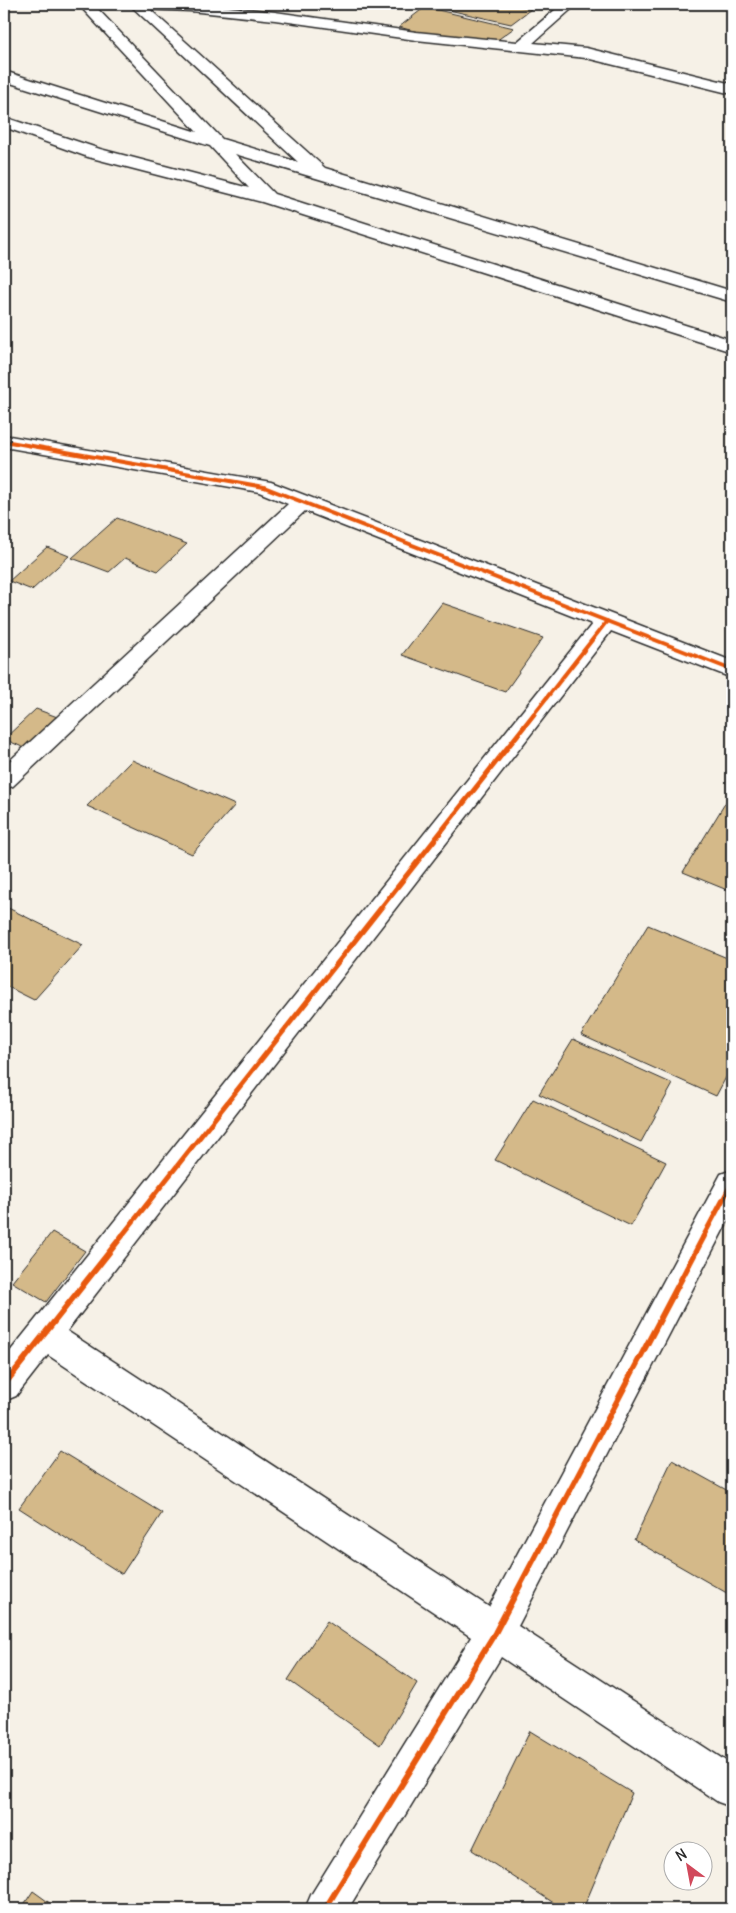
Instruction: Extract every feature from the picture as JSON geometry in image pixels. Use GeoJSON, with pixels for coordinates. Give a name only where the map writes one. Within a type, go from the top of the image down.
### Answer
{"type":"FeatureCollection","features":[{"type":"Feature","properties":{"kind":"street"},"geometry":{"type":"LineString","coordinates":[[85,4],[268,198]]}},
{"type":"Feature","properties":{"kind":"street"},"geometry":{"type":"LineString","coordinates":[[137,4],[319,172]]}},
{"type":"Feature","properties":{"kind":"street"},"geometry":{"type":"LineString","coordinates":[[137,4],[275,16],[416,36],[586,53],[732,89]]}},
{"type":"Feature","properties":{"kind":"street"},"geometry":{"type":"LineString","coordinates":[[521,46],[570,4]]}},
{"type":"Feature","properties":{"kind":"street"},"geometry":{"type":"LineString","coordinates":[[712,84],[726,72]]}},
{"type":"Feature","properties":{"kind":"street"},"geometry":{"type":"LineString","coordinates":[[4,76],[215,142],[732,297]]}},
{"type":"Feature","properties":{"kind":"street"},"geometry":{"type":"LineString","coordinates":[[4,122],[94,152],[268,198],[732,346]]}},
{"type":"Feature","properties":{"kind":"street"},"geometry":{"type":"LineString","coordinates":[[4,441],[264,487],[732,670]]}},
{"type":"Feature","properties":{"kind":"street"},"geometry":{"type":"LineString","coordinates":[[4,780],[302,502]]}},
{"type":"Feature","properties":{"kind":"street"},"geometry":{"type":"LineString","coordinates":[[4,1385],[607,621]]}},
{"type":"Feature","properties":{"kind":"street"},"geometry":{"type":"LineString","coordinates":[[325,1909],[495,1633],[732,1183]]}},
{"type":"Feature","properties":{"kind":"street"},"geometry":{"type":"LineString","coordinates":[[44,1334],[732,1788]]}},
{"type":"Feature","properties":{"kind":"building"},"geometry":{"type":"Polygon","coordinates":[[[435,4],[509,4],[531,9],[511,24],[431,6],[435,4]]]}},
{"type":"Feature","properties":{"kind":"building"},"geometry":{"type":"Polygon","coordinates":[[[425,7],[514,28],[496,41],[417,32],[399,27],[425,7]]]}},
{"type":"Feature","properties":{"kind":"building"},"geometry":{"type":"Polygon","coordinates":[[[117,518],[187,544],[158,571],[125,558],[109,572],[72,558],[117,518]]]}},
{"type":"Feature","properties":{"kind":"building"},"geometry":{"type":"Polygon","coordinates":[[[47,547],[69,556],[32,590],[9,581],[47,547]]]}},
{"type":"Feature","properties":{"kind":"building"},"geometry":{"type":"Polygon","coordinates":[[[442,603],[543,638],[505,692],[402,655],[442,603]]]}},
{"type":"Feature","properties":{"kind":"building"},"geometry":{"type":"Polygon","coordinates":[[[36,709],[60,718],[29,750],[4,739],[36,709]]]}},
{"type":"Feature","properties":{"kind":"building"},"geometry":{"type":"Polygon","coordinates":[[[132,760],[235,805],[192,854],[87,806],[132,760]]]}},
{"type":"Feature","properties":{"kind":"building"},"geometry":{"type":"Polygon","coordinates":[[[732,792],[732,892],[683,872],[732,792]]]}},
{"type":"Feature","properties":{"kind":"building"},"geometry":{"type":"Polygon","coordinates":[[[4,906],[83,945],[34,1000],[4,985],[4,906]]]}},
{"type":"Feature","properties":{"kind":"building"},"geometry":{"type":"Polygon","coordinates":[[[648,925],[732,960],[732,1066],[716,1096],[581,1035],[648,925]]]}},
{"type":"Feature","properties":{"kind":"building"},"geometry":{"type":"Polygon","coordinates":[[[573,1039],[673,1084],[641,1142],[539,1094],[573,1039]]]}},
{"type":"Feature","properties":{"kind":"building"},"geometry":{"type":"Polygon","coordinates":[[[533,1099],[666,1162],[631,1226],[495,1160],[533,1099]]]}},
{"type":"Feature","properties":{"kind":"building"},"geometry":{"type":"Polygon","coordinates":[[[52,1232],[85,1251],[46,1302],[12,1282],[52,1232]]]}},
{"type":"Feature","properties":{"kind":"building"},"geometry":{"type":"Polygon","coordinates":[[[60,1451],[162,1513],[122,1574],[19,1508],[60,1451]]]}},
{"type":"Feature","properties":{"kind":"building"},"geometry":{"type":"Polygon","coordinates":[[[672,1460],[732,1493],[732,1596],[634,1540],[672,1460]]]}},
{"type":"Feature","properties":{"kind":"building"},"geometry":{"type":"Polygon","coordinates":[[[327,1621],[417,1683],[380,1745],[288,1680],[327,1621]]]}},
{"type":"Feature","properties":{"kind":"building"},"geometry":{"type":"Polygon","coordinates":[[[530,1731],[632,1793],[583,1909],[563,1909],[472,1850],[530,1731]]]}},
{"type":"Feature","properties":{"kind":"building"},"geometry":{"type":"Polygon","coordinates":[[[33,1891],[58,1909],[21,1909],[33,1891]]]}},
{"type":"Feature","properties":{"kind":"cycle path"},"geometry":{"type":"LineString","coordinates":[[4,441],[264,487],[732,670]]}},
{"type":"Feature","properties":{"kind":"cycle path"},"geometry":{"type":"LineString","coordinates":[[4,1385],[607,621]]}},
{"type":"Feature","properties":{"kind":"cycle path"},"geometry":{"type":"LineString","coordinates":[[325,1909],[495,1633],[732,1183]]}}]}
